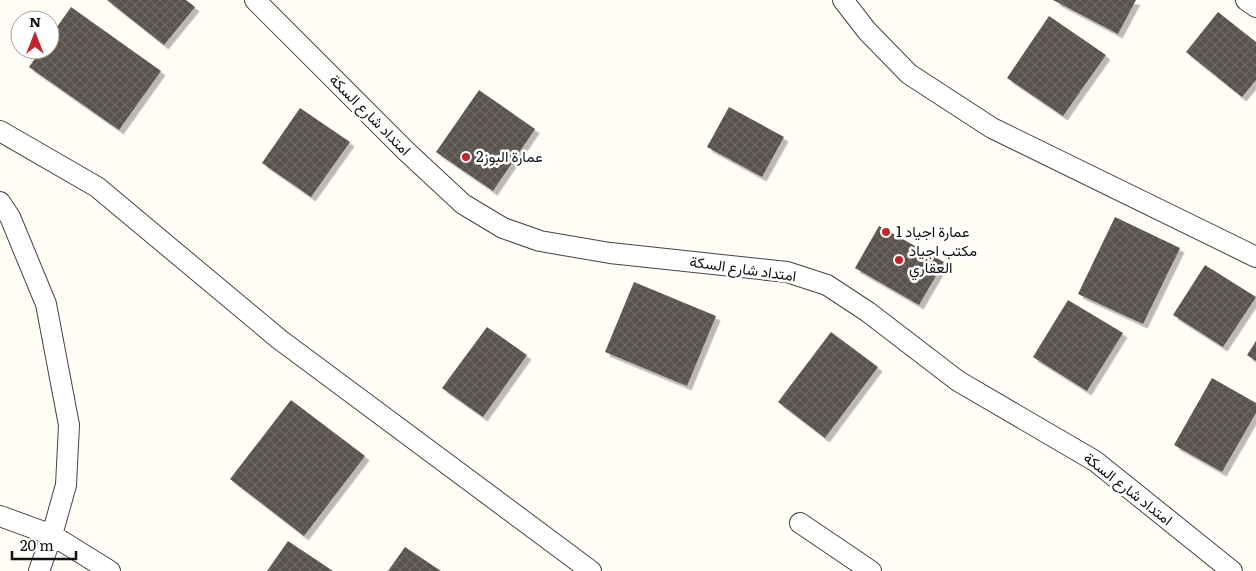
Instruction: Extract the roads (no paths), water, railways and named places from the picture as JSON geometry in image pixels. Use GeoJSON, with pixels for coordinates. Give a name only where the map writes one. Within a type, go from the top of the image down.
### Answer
{"type":"FeatureCollection","features":[{"type":"Feature","properties":{"kind":"street","name":"امتداد شارع السكة"},"geometry":{"type":"LineString","coordinates":[[255,0],[408,152],[464,204],[503,228],[540,241],[601,251],[787,272],[827,285],[868,312],[958,381],[1095,461],[1232,571]]}},
{"type":"Feature","properties":{"kind":"street"},"geometry":{"type":"LineString","coordinates":[[843,0],[867,31],[909,74],[992,128],[1256,257]]}},
{"type":"Feature","properties":{"kind":"street"},"geometry":{"type":"LineString","coordinates":[[1246,0],[1256,7]]}},
{"type":"Feature","properties":{"kind":"street"},"geometry":{"type":"LineString","coordinates":[[0,131],[97,187],[279,339],[590,571]]}},
{"type":"Feature","properties":{"kind":"street"},"geometry":{"type":"LineString","coordinates":[[0,202],[10,217],[46,304],[69,424],[66,485],[52,535],[39,571]]}},
{"type":"Feature","properties":{"kind":"street"},"geometry":{"type":"LineString","coordinates":[[0,516],[52,535],[110,571]]}},
{"type":"Feature","properties":{"kind":"street"},"geometry":{"type":"LineString","coordinates":[[800,523],[871,571]]}},
{"type":"Feature","properties":{"kind":"place","name":"عمارة البوز2"},"geometry":{"type":"Point","coordinates":[466,157]}},
{"type":"Feature","properties":{"kind":"place","name":"عمارة اجياد 1"},"geometry":{"type":"Point","coordinates":[886,232]}},
{"type":"Feature","properties":{"kind":"place","name":"مكتب اجياد العقاري"},"geometry":{"type":"Point","coordinates":[899,260]}}]}
